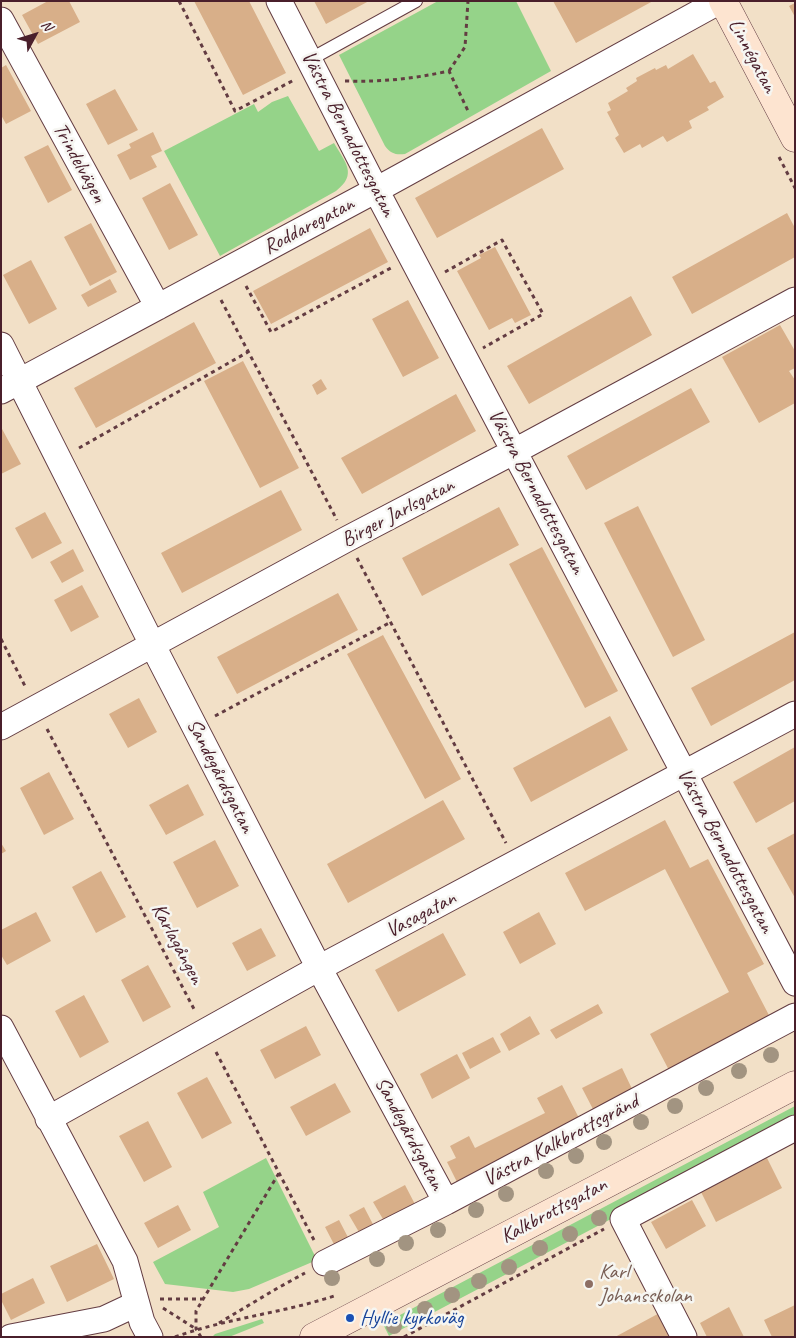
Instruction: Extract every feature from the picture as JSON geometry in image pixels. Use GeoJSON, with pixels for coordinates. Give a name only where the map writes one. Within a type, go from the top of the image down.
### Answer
{"type":"FeatureCollection","features":[{"type":"Feature","properties":{"kind":"main road","name":"Linnégatan"},"geometry":{"type":"LineString","coordinates":[[722,1],[795,138]]}},
{"type":"Feature","properties":{"kind":"main road","name":"Kalkbrottsgatan"},"geometry":{"type":"LineString","coordinates":[[314,1337],[795,1085]]}},
{"type":"Feature","properties":{"kind":"street","name":"Västra Bernadottesgatan"},"geometry":{"type":"LineString","coordinates":[[279,1],[376,190],[795,983]]}},
{"type":"Feature","properties":{"kind":"street","name":"Roddaregatan"},"geometry":{"type":"LineString","coordinates":[[10,386],[376,190],[722,1]]}},
{"type":"Feature","properties":{"kind":"street","name":"Trindelvägen"},"geometry":{"type":"LineString","coordinates":[[1,20],[158,307]]}},
{"type":"Feature","properties":{"kind":"street","name":"Birger Jarlsgatan"},"geometry":{"type":"LineString","coordinates":[[1,727],[347,539],[795,300]]}},
{"type":"Feature","properties":{"kind":"street","name":"Sandegårdsgatan"},"geometry":{"type":"LineString","coordinates":[[1,345],[10,386],[59,459],[152,644],[320,968],[446,1202]]}},
{"type":"Feature","properties":{"kind":"street","name":"Vasagatan"},"geometry":{"type":"LineString","coordinates":[[48,1119],[320,968],[795,714]]}},
{"type":"Feature","properties":{"kind":"street","name":"Västra Kalkbrottsgränd"},"geometry":{"type":"LineString","coordinates":[[325,1262],[446,1202],[795,1016]]}},
{"type":"Feature","properties":{"kind":"street"},"geometry":{"type":"LineString","coordinates":[[1,1028],[125,1261],[136,1304],[142,1322],[150,1337]]}},
{"type":"Feature","properties":{"kind":"street"},"geometry":{"type":"LineString","coordinates":[[684,1337],[623,1219],[795,1128]]}},
{"type":"Feature","properties":{"kind":"street"},"geometry":{"type":"LineString","coordinates":[[11,1337],[104,1319],[136,1304]]}},
{"type":"Feature","properties":{"kind":"lane"},"geometry":{"type":"LineString","coordinates":[[314,70],[416,1]]}},
{"type":"Feature","properties":{"kind":"path"},"geometry":{"type":"LineString","coordinates":[[179,1],[235,111],[314,70],[380,82],[449,71],[465,47],[468,1]]}},
{"type":"Feature","properties":{"kind":"path"},"geometry":{"type":"LineString","coordinates":[[449,71],[478,134]]}},
{"type":"Feature","properties":{"kind":"path"},"geometry":{"type":"LineString","coordinates":[[426,282],[502,240],[543,314],[466,358]]}},
{"type":"Feature","properties":{"kind":"path"},"geometry":{"type":"LineString","coordinates":[[236,265],[271,332],[412,257]]}},
{"type":"Feature","properties":{"kind":"path"},"geometry":{"type":"LineString","coordinates":[[210,279],[516,864]]}},
{"type":"Feature","properties":{"kind":"path"},"geometry":{"type":"LineString","coordinates":[[59,459],[248,352]]}},
{"type":"Feature","properties":{"kind":"path"},"geometry":{"type":"LineString","coordinates":[[195,727],[391,622]]}},
{"type":"Feature","properties":{"kind":"path","name":"Karlagången"},"geometry":{"type":"LineString","coordinates":[[1,639],[325,1262]]}},
{"type":"Feature","properties":{"kind":"path"},"geometry":{"type":"LineString","coordinates":[[200,1337],[196,1329],[196,1311],[279,1173]]}},
{"type":"Feature","properties":{"kind":"path"},"geometry":{"type":"LineString","coordinates":[[404,1337],[623,1219]]}},
{"type":"Feature","properties":{"kind":"path"},"geometry":{"type":"LineString","coordinates":[[219,1323],[276,1288],[325,1262]]}},
{"type":"Feature","properties":{"kind":"path"},"geometry":{"type":"LineString","coordinates":[[136,1304],[165,1298],[204,1299]]}},
{"type":"Feature","properties":{"kind":"path"},"geometry":{"type":"LineString","coordinates":[[136,1304],[158,1306],[196,1329]]}},
{"type":"Feature","properties":{"kind":"path"},"geometry":{"type":"LineString","coordinates":[[175,1337],[196,1329]]}},
{"type":"Feature","properties":{"kind":"green space"},"geometry":{"type":"Polygon","coordinates":[[[438,1],[516,1],[551,71],[405,154],[394,153],[385,146],[339,55],[438,1]]]}},
{"type":"Feature","properties":{"kind":"green space"},"geometry":{"type":"Polygon","coordinates":[[[288,96],[319,151],[334,143],[345,162],[348,173],[347,179],[336,191],[220,256],[164,151],[254,104],[258,112],[272,102],[288,96]]]}},
{"type":"Feature","properties":{"kind":"green space"},"geometry":{"type":"Polygon","coordinates":[[[795,1106],[795,1122],[389,1336],[383,1324],[795,1106]]]}},
{"type":"Feature","properties":{"kind":"green space"},"geometry":{"type":"Polygon","coordinates":[[[266,1158],[317,1260],[249,1289],[233,1292],[165,1284],[153,1262],[219,1227],[203,1192],[266,1158]]]}},
{"type":"Feature","properties":{"kind":"green space"},"geometry":{"type":"Polygon","coordinates":[[[262,1319],[264,1323],[229,1337],[212,1337],[215,1334],[262,1319]]]}},
{"type":"Feature","properties":{"kind":"building"},"geometry":{"type":"Polygon","coordinates":[[[48,1],[69,1],[80,22],[38,44],[22,15],[48,1]]]}},
{"type":"Feature","properties":{"kind":"building"},"geometry":{"type":"Polygon","coordinates":[[[194,1],[249,1],[286,73],[243,95],[194,1]]]}},
{"type":"Feature","properties":{"kind":"building"},"geometry":{"type":"Polygon","coordinates":[[[314,1],[369,1],[326,24],[314,1]]]}},
{"type":"Feature","properties":{"kind":"building"},"geometry":{"type":"Polygon","coordinates":[[[553,1],[653,1],[576,43],[553,1]]]}},
{"type":"Feature","properties":{"kind":"building"},"geometry":{"type":"Polygon","coordinates":[[[795,3],[795,17],[789,6],[795,3]]]}},
{"type":"Feature","properties":{"kind":"building"},"geometry":{"type":"Polygon","coordinates":[[[693,54],[710,83],[715,81],[724,97],[707,107],[709,110],[689,121],[692,128],[667,142],[663,136],[642,148],[640,144],[624,153],[615,138],[619,135],[607,112],[611,110],[608,103],[628,91],[626,88],[637,81],[636,78],[655,68],[656,70],[666,65],[668,69],[693,54]]]}},
{"type":"Feature","properties":{"kind":"building"},"geometry":{"type":"Polygon","coordinates":[[[6,65],[31,111],[6,124],[1,115],[1,68],[6,65]]]}},
{"type":"Feature","properties":{"kind":"building"},"geometry":{"type":"Polygon","coordinates":[[[115,89],[138,130],[108,145],[86,104],[115,89]]]}},
{"type":"Feature","properties":{"kind":"building"},"geometry":{"type":"Polygon","coordinates":[[[542,128],[564,169],[437,238],[415,198],[542,128]]]}},
{"type":"Feature","properties":{"kind":"building"},"geometry":{"type":"Polygon","coordinates":[[[153,132],[162,151],[151,156],[157,167],[130,180],[117,155],[131,148],[129,144],[153,132]]]}},
{"type":"Feature","properties":{"kind":"building"},"geometry":{"type":"Polygon","coordinates":[[[48,145],[72,190],[48,203],[24,157],[48,145]]]}},
{"type":"Feature","properties":{"kind":"building"},"geometry":{"type":"Polygon","coordinates":[[[170,183],[198,235],[169,250],[142,198],[170,183]]]}},
{"type":"Feature","properties":{"kind":"building"},"geometry":{"type":"Polygon","coordinates":[[[787,213],[795,228],[795,257],[692,314],[672,277],[787,213]]]}},
{"type":"Feature","properties":{"kind":"building"},"geometry":{"type":"Polygon","coordinates":[[[91,223],[117,272],[90,286],[64,237],[91,223]]]}},
{"type":"Feature","properties":{"kind":"building"},"geometry":{"type":"Polygon","coordinates":[[[370,228],[388,262],[271,324],[253,291],[370,228]]]}},
{"type":"Feature","properties":{"kind":"building"},"geometry":{"type":"Polygon","coordinates":[[[495,247],[531,315],[515,323],[512,318],[489,330],[457,271],[481,258],[479,255],[495,247]]]}},
{"type":"Feature","properties":{"kind":"building"},"geometry":{"type":"Polygon","coordinates":[[[31,260],[57,309],[29,324],[3,275],[31,260]]]}},
{"type":"Feature","properties":{"kind":"building"},"geometry":{"type":"Polygon","coordinates":[[[110,279],[117,292],[88,307],[81,295],[110,279]]]}},
{"type":"Feature","properties":{"kind":"building"},"geometry":{"type":"Polygon","coordinates":[[[631,296],[652,335],[529,404],[507,366],[631,296]]]}},
{"type":"Feature","properties":{"kind":"building"},"geometry":{"type":"Polygon","coordinates":[[[408,300],[439,358],[403,377],[372,319],[408,300]]]}},
{"type":"Feature","properties":{"kind":"building"},"geometry":{"type":"Polygon","coordinates":[[[194,322],[216,363],[96,428],[74,388],[194,322]]]}},
{"type":"Feature","properties":{"kind":"building"},"geometry":{"type":"Polygon","coordinates":[[[780,325],[795,351],[795,368],[789,371],[795,380],[795,403],[759,423],[722,357],[780,325]]]}},
{"type":"Feature","properties":{"kind":"building"},"geometry":{"type":"Polygon","coordinates":[[[243,361],[299,468],[260,488],[204,381],[243,361]]]}},
{"type":"Feature","properties":{"kind":"building"},"geometry":{"type":"Polygon","coordinates":[[[321,379],[327,389],[317,395],[312,385],[321,379]]]}},
{"type":"Feature","properties":{"kind":"building"},"geometry":{"type":"Polygon","coordinates":[[[691,388],[710,422],[586,490],[567,456],[691,388]]]}},
{"type":"Feature","properties":{"kind":"building"},"geometry":{"type":"Polygon","coordinates":[[[456,394],[476,431],[362,494],[341,458],[456,394]]]}},
{"type":"Feature","properties":{"kind":"building"},"geometry":{"type":"Polygon","coordinates":[[[1,427],[21,464],[1,474],[1,427]]]}},
{"type":"Feature","properties":{"kind":"building"},"geometry":{"type":"Polygon","coordinates":[[[281,490],[302,530],[182,593],[161,553],[281,490]]]}},
{"type":"Feature","properties":{"kind":"building"},"geometry":{"type":"Polygon","coordinates":[[[638,506],[705,640],[673,657],[604,523],[638,506]]]}},
{"type":"Feature","properties":{"kind":"building"},"geometry":{"type":"Polygon","coordinates":[[[499,507],[519,545],[422,596],[402,558],[499,507]]]}},
{"type":"Feature","properties":{"kind":"building"},"geometry":{"type":"Polygon","coordinates":[[[45,512],[62,543],[32,559],[15,528],[45,512]]]}},
{"type":"Feature","properties":{"kind":"building"},"geometry":{"type":"Polygon","coordinates":[[[542,547],[618,691],[585,708],[509,564],[542,547]]]}},
{"type":"Feature","properties":{"kind":"building"},"geometry":{"type":"Polygon","coordinates":[[[73,549],[84,571],[62,583],[50,562],[73,549]]]}},
{"type":"Feature","properties":{"kind":"building"},"geometry":{"type":"Polygon","coordinates":[[[82,585],[99,617],[71,632],[54,600],[82,585]]]}},
{"type":"Feature","properties":{"kind":"building"},"geometry":{"type":"Polygon","coordinates":[[[338,593],[358,630],[237,694],[217,657],[338,593]]]}},
{"type":"Feature","properties":{"kind":"building"},"geometry":{"type":"Polygon","coordinates":[[[795,632],[795,680],[711,726],[691,688],[795,632]]]}},
{"type":"Feature","properties":{"kind":"building"},"geometry":{"type":"Polygon","coordinates":[[[383,635],[461,779],[425,799],[347,654],[383,635]]]}},
{"type":"Feature","properties":{"kind":"building"},"geometry":{"type":"Polygon","coordinates":[[[139,698],[157,732],[128,748],[109,714],[139,698]]]}},
{"type":"Feature","properties":{"kind":"building"},"geometry":{"type":"Polygon","coordinates":[[[610,716],[628,750],[531,802],[513,768],[610,716]]]}},
{"type":"Feature","properties":{"kind":"building"},"geometry":{"type":"Polygon","coordinates":[[[795,747],[795,801],[756,823],[733,782],[795,747]]]}},
{"type":"Feature","properties":{"kind":"building"},"geometry":{"type":"Polygon","coordinates":[[[49,772],[74,819],[44,835],[20,788],[49,772]]]}},
{"type":"Feature","properties":{"kind":"building"},"geometry":{"type":"Polygon","coordinates":[[[188,784],[204,815],[166,835],[149,805],[188,784]]]}},
{"type":"Feature","properties":{"kind":"building"},"geometry":{"type":"Polygon","coordinates":[[[443,800],[465,839],[348,903],[327,864],[443,800]]]}},
{"type":"Feature","properties":{"kind":"building"},"geometry":{"type":"Polygon","coordinates":[[[665,820],[690,868],[708,859],[764,964],[747,973],[772,1021],[671,1074],[650,1034],[729,992],[665,869],[585,911],[565,873],[665,820]]]}},
{"type":"Feature","properties":{"kind":"building"},"geometry":{"type":"Polygon","coordinates":[[[795,833],[795,898],[767,848],[795,833]]]}},
{"type":"Feature","properties":{"kind":"building"},"geometry":{"type":"Polygon","coordinates":[[[215,840],[239,886],[197,908],[173,862],[215,840]]]}},
{"type":"Feature","properties":{"kind":"building"},"geometry":{"type":"Polygon","coordinates":[[[1,843],[6,851],[1,854],[1,843]]]}},
{"type":"Feature","properties":{"kind":"building"},"geometry":{"type":"Polygon","coordinates":[[[101,871],[126,917],[96,933],[72,887],[101,871]]]}},
{"type":"Feature","properties":{"kind":"building"},"geometry":{"type":"Polygon","coordinates":[[[36,912],[51,941],[7,965],[1,955],[1,930],[36,912]]]}},
{"type":"Feature","properties":{"kind":"building"},"geometry":{"type":"Polygon","coordinates":[[[539,912],[556,944],[520,964],[503,932],[539,912]]]}},
{"type":"Feature","properties":{"kind":"building"},"geometry":{"type":"Polygon","coordinates":[[[261,928],[276,956],[247,971],[232,943],[261,928]]]}},
{"type":"Feature","properties":{"kind":"building"},"geometry":{"type":"Polygon","coordinates":[[[443,933],[466,975],[398,1012],[375,970],[443,933]]]}},
{"type":"Feature","properties":{"kind":"building"},"geometry":{"type":"Polygon","coordinates":[[[148,965],[171,1007],[143,1022],[121,980],[148,965]]]}},
{"type":"Feature","properties":{"kind":"building"},"geometry":{"type":"Polygon","coordinates":[[[84,995],[109,1042],[80,1058],[55,1011],[84,995]]]}},
{"type":"Feature","properties":{"kind":"building"},"geometry":{"type":"Polygon","coordinates":[[[598,1004],[603,1013],[556,1039],[550,1030],[598,1004]]]}},
{"type":"Feature","properties":{"kind":"building"},"geometry":{"type":"Polygon","coordinates":[[[530,1016],[540,1034],[509,1051],[500,1034],[530,1016]]]}},
{"type":"Feature","properties":{"kind":"building"},"geometry":{"type":"Polygon","coordinates":[[[306,1026],[321,1055],[275,1079],[260,1050],[306,1026]]]}},
{"type":"Feature","properties":{"kind":"building"},"geometry":{"type":"Polygon","coordinates":[[[493,1037],[501,1052],[470,1069],[462,1053],[493,1037]]]}},
{"type":"Feature","properties":{"kind":"building"},"geometry":{"type":"Polygon","coordinates":[[[457,1054],[470,1078],[432,1099],[420,1074],[457,1054]]]}},
{"type":"Feature","properties":{"kind":"building"},"geometry":{"type":"Polygon","coordinates":[[[622,1068],[634,1093],[595,1113],[582,1088],[622,1068]]]}},
{"type":"Feature","properties":{"kind":"building"},"geometry":{"type":"Polygon","coordinates":[[[207,1077],[232,1123],[202,1139],[177,1093],[207,1077]]]}},
{"type":"Feature","properties":{"kind":"building"},"geometry":{"type":"Polygon","coordinates":[[[335,1083],[351,1112],[306,1136],[290,1107],[335,1083]]]}},
{"type":"Feature","properties":{"kind":"building"},"geometry":{"type":"Polygon","coordinates":[[[562,1085],[580,1120],[457,1182],[447,1162],[456,1158],[450,1146],[469,1136],[475,1148],[545,1113],[537,1098],[562,1085]]]}},
{"type":"Feature","properties":{"kind":"building"},"geometry":{"type":"Polygon","coordinates":[[[148,1121],[172,1167],[144,1182],[119,1136],[148,1121]]]}},
{"type":"Feature","properties":{"kind":"building"},"geometry":{"type":"Polygon","coordinates":[[[767,1158],[782,1188],[716,1222],[701,1192],[767,1158]]]}},
{"type":"Feature","properties":{"kind":"building"},"geometry":{"type":"Polygon","coordinates":[[[405,1185],[418,1210],[387,1226],[373,1202],[405,1185]]]}},
{"type":"Feature","properties":{"kind":"building"},"geometry":{"type":"Polygon","coordinates":[[[692,1200],[706,1226],[666,1249],[651,1222],[692,1200]]]}},
{"type":"Feature","properties":{"kind":"building"},"geometry":{"type":"Polygon","coordinates":[[[178,1205],[191,1230],[158,1248],[144,1223],[178,1205]]]}},
{"type":"Feature","properties":{"kind":"building"},"geometry":{"type":"Polygon","coordinates":[[[364,1207],[377,1232],[363,1239],[349,1215],[364,1207]]]}},
{"type":"Feature","properties":{"kind":"building"},"geometry":{"type":"Polygon","coordinates":[[[339,1220],[352,1245],[338,1252],[325,1227],[339,1220]]]}},
{"type":"Feature","properties":{"kind":"building"},"geometry":{"type":"Polygon","coordinates":[[[97,1244],[114,1279],[67,1302],[50,1266],[97,1244]]]}},
{"type":"Feature","properties":{"kind":"building"},"geometry":{"type":"Polygon","coordinates":[[[33,1278],[45,1303],[11,1320],[1,1300],[1,1294],[33,1278]]]}},
{"type":"Feature","properties":{"kind":"building"},"geometry":{"type":"Polygon","coordinates":[[[795,1305],[795,1337],[772,1337],[764,1320],[795,1305]]]}},
{"type":"Feature","properties":{"kind":"building"},"geometry":{"type":"Polygon","coordinates":[[[729,1307],[744,1337],[707,1337],[700,1323],[729,1307]]]}},
{"type":"Feature","properties":{"kind":"building"},"geometry":{"type":"Polygon","coordinates":[[[665,1310],[679,1337],[615,1337],[665,1310]]]}},
{"type":"Feature","properties":{"kind":"place","name":"Karl Johansskolan"},"geometry":{"type":"Point","coordinates":[589,1284]}},
{"type":"Feature","properties":{"kind":"place","name":"Hyllie kyrkoväg"},"geometry":{"type":"Point","coordinates":[350,1318]}}]}
